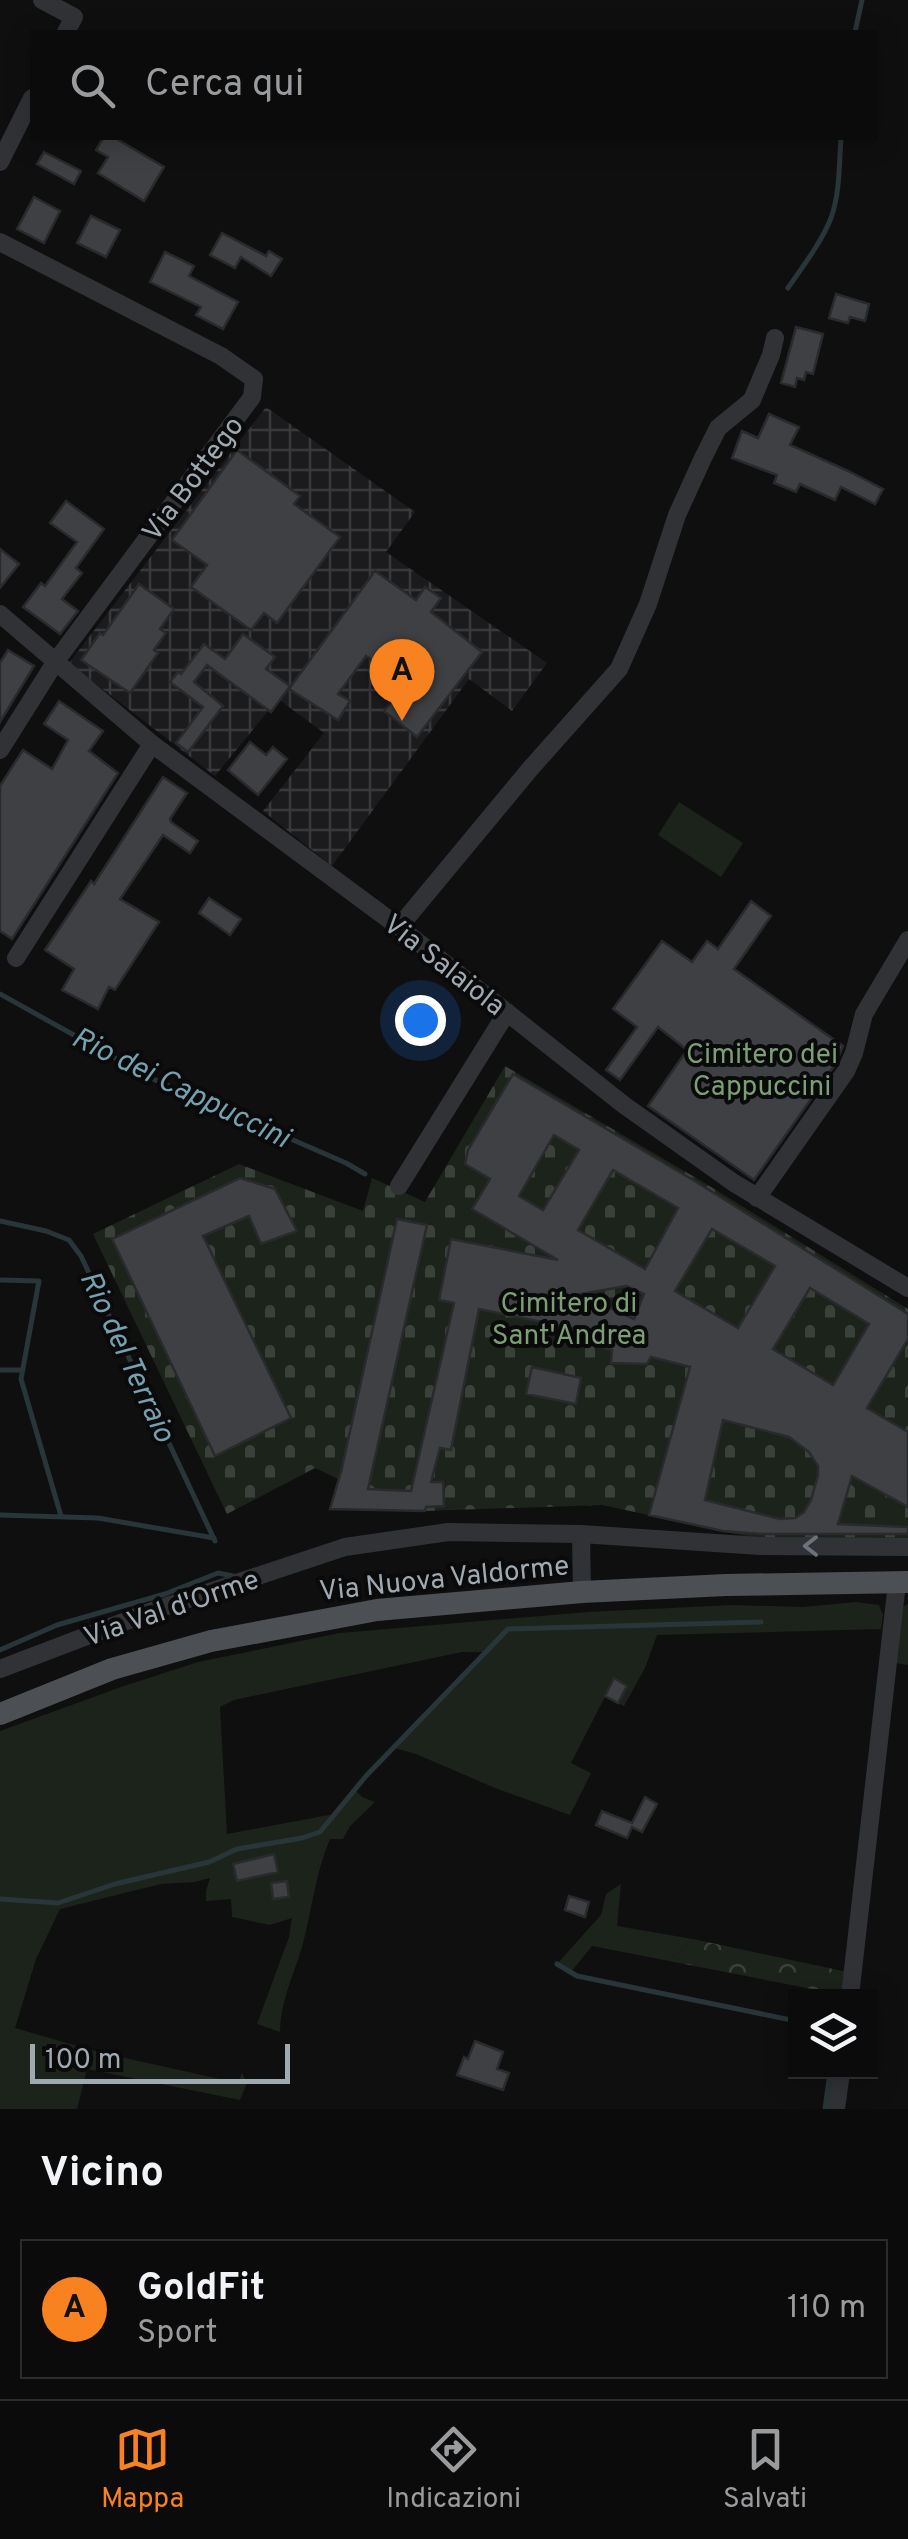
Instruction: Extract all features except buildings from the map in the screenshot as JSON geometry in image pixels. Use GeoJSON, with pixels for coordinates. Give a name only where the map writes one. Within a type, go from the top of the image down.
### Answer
{"type":"FeatureCollection","features":[{"type":"Feature","properties":{"kind":"main road","name":"Via Nuova Valdorme"},"geometry":{"type":"LineString","coordinates":[[0,1714],[112,1670],[211,1640],[377,1610],[582,1592],[902,1582]]}},
{"type":"Feature","properties":{"kind":"street"},"geometry":{"type":"LineString","coordinates":[[42,0],[74,17],[67,30]]}},
{"type":"Feature","properties":{"kind":"street"},"geometry":{"type":"LineString","coordinates":[[0,162],[30,102]]}},
{"type":"Feature","properties":{"kind":"street","name":"Via Bottego"},"geometry":{"type":"LineString","coordinates":[[0,242],[221,356],[254,380],[252,397],[56,661]]}},
{"type":"Feature","properties":{"kind":"street"},"geometry":{"type":"LineString","coordinates":[[399,928],[530,769],[619,669],[648,604],[677,515],[718,428],[752,400],[775,338]]}},
{"type":"Feature","properties":{"kind":"street","name":"Via Salaiola"},"geometry":{"type":"LineString","coordinates":[[0,614],[152,744],[399,928],[624,1106],[757,1198],[908,1288]]}},
{"type":"Feature","properties":{"kind":"street"},"geometry":{"type":"LineString","coordinates":[[0,750],[56,661]]}},
{"type":"Feature","properties":{"kind":"street"},"geometry":{"type":"LineString","coordinates":[[16,958],[152,744]]}},
{"type":"Feature","properties":{"kind":"street"},"geometry":{"type":"LineString","coordinates":[[757,1198],[846,1072],[864,1014],[908,940]]}},
{"type":"Feature","properties":{"kind":"street"},"geometry":{"type":"LineString","coordinates":[[398,1186],[507,1012]]}},
{"type":"Feature","properties":{"kind":"street","name":"Via Val d'Orme"},"geometry":{"type":"LineString","coordinates":[[0,1669],[155,1610],[345,1547],[448,1532],[582,1534],[760,1546],[908,1547]]}},
{"type":"Feature","properties":{"kind":"street"},"geometry":{"type":"LineString","coordinates":[[582,1534],[582,1592]]}},
{"type":"Feature","properties":{"kind":"street"},"geometry":{"type":"LineString","coordinates":[[851,1989],[902,1582]]}},
{"type":"Feature","properties":{"kind":"street"},"geometry":{"type":"LineString","coordinates":[[836,2109],[839,2079]]}},
{"type":"Feature","properties":{"kind":"shaded area"},"geometry":{"type":"Polygon","coordinates":[[[266,407],[415,512],[386,552],[547,663],[512,711],[469,679],[332,866],[263,811],[324,733],[278,699],[215,776],[69,663],[266,407]]]}},
{"type":"Feature","properties":{"kind":"green space"},"geometry":{"type":"Polygon","coordinates":[[[679,802],[743,843],[721,877],[658,835],[679,802]]]}},
{"type":"Feature","properties":{"kind":"green space","name":"Cimitero di Sant'Andrea"},"geometry":{"type":"Polygon","coordinates":[[[505,1066],[908,1309],[908,1542],[760,1539],[602,1505],[425,1511],[331,1509],[338,1479],[315,1468],[227,1514],[93,1234],[239,1164],[363,1211],[372,1178],[425,1202],[505,1066]]]}},
{"type":"Feature","properties":{"kind":"green space"},"geometry":{"type":"Polygon","coordinates":[[[856,1602],[879,1605],[883,1615],[881,1629],[657,1635],[645,1668],[624,1706],[618,1703],[627,1686],[614,1679],[571,1763],[591,1773],[570,1815],[394,1748],[484,1652],[462,1652],[234,1700],[220,1707],[227,1834],[334,1814],[354,1789],[375,1802],[350,1826],[343,1839],[330,1839],[285,1999],[280,2032],[257,2024],[289,1937],[292,1918],[270,1925],[232,1917],[231,1899],[206,1901],[210,1878],[161,1884],[60,1909],[36,1959],[15,2028],[98,2052],[238,2083],[242,2073],[247,2083],[240,2100],[87,2069],[77,2109],[0,2109],[0,1731],[198,1662],[340,1633],[588,1612],[732,1605],[803,1607],[856,1602]]]}},
{"type":"Feature","properties":{"kind":"green space"},"geometry":{"type":"Polygon","coordinates":[[[908,1604],[908,1665],[888,1662],[898,1609],[908,1604]]]}},
{"type":"Feature","properties":{"kind":"green space"},"geometry":{"type":"Polygon","coordinates":[[[621,1884],[617,1926],[693,1939],[669,1961],[592,1946],[571,1972],[557,1964],[601,1915],[606,1894],[621,1884]]]}},
{"type":"Feature","properties":{"kind":"green space"},"geometry":{"type":"Polygon","coordinates":[[[693,1939],[852,1973],[849,1989],[812,1989],[669,1961],[693,1939]]]}},
{"type":"Feature","properties":{"kind":"waterway"},"geometry":{"type":"LineString","coordinates":[[855,30],[862,0]]}},
{"type":"Feature","properties":{"kind":"waterway"},"geometry":{"type":"LineString","coordinates":[[788,288],[831,218],[838,189],[841,140]]}},
{"type":"Feature","properties":{"kind":"waterway","name":"Rio dei Cappuccini"},"geometry":{"type":"LineString","coordinates":[[0,994],[153,1079],[365,1174]]}},
{"type":"Feature","properties":{"kind":"waterway","name":"Rio del Terraio"},"geometry":{"type":"LineString","coordinates":[[0,1221],[69,1240],[81,1256],[215,1541]]}},
{"type":"Feature","properties":{"kind":"waterway"},"geometry":{"type":"LineString","coordinates":[[0,1280],[39,1281],[21,1379],[61,1516]]}},
{"type":"Feature","properties":{"kind":"waterway"},"geometry":{"type":"LineString","coordinates":[[0,1370],[22,1370]]}},
{"type":"Feature","properties":{"kind":"waterway"},"geometry":{"type":"LineString","coordinates":[[0,1515],[98,1518],[214,1538]]}},
{"type":"Feature","properties":{"kind":"waterway"},"geometry":{"type":"LineString","coordinates":[[0,1650],[57,1625],[165,1594],[218,1573],[233,1576]]}},
{"type":"Feature","properties":{"kind":"waterway"},"geometry":{"type":"LineString","coordinates":[[0,1899],[58,1903],[115,1884],[209,1862],[237,1849],[320,1832],[366,1776],[508,1629],[761,1622]]}},
{"type":"Feature","properties":{"kind":"waterway"},"geometry":{"type":"LineString","coordinates":[[557,1964],[577,1976],[788,2019]]}},
{"type":"Feature","properties":{"kind":"waterway"},"geometry":{"type":"LineString","coordinates":[[825,2109],[829,2079]]}},
{"type":"Feature","properties":{"kind":"place","name":"GoldFit"},"geometry":{"type":"Point","coordinates":[402,721]}},
{"type":"Feature","properties":{"kind":"park label","name":"Cimitero dei Cappuccini"},"geometry":{"type":"Point","coordinates":[762,1069]}}]}
